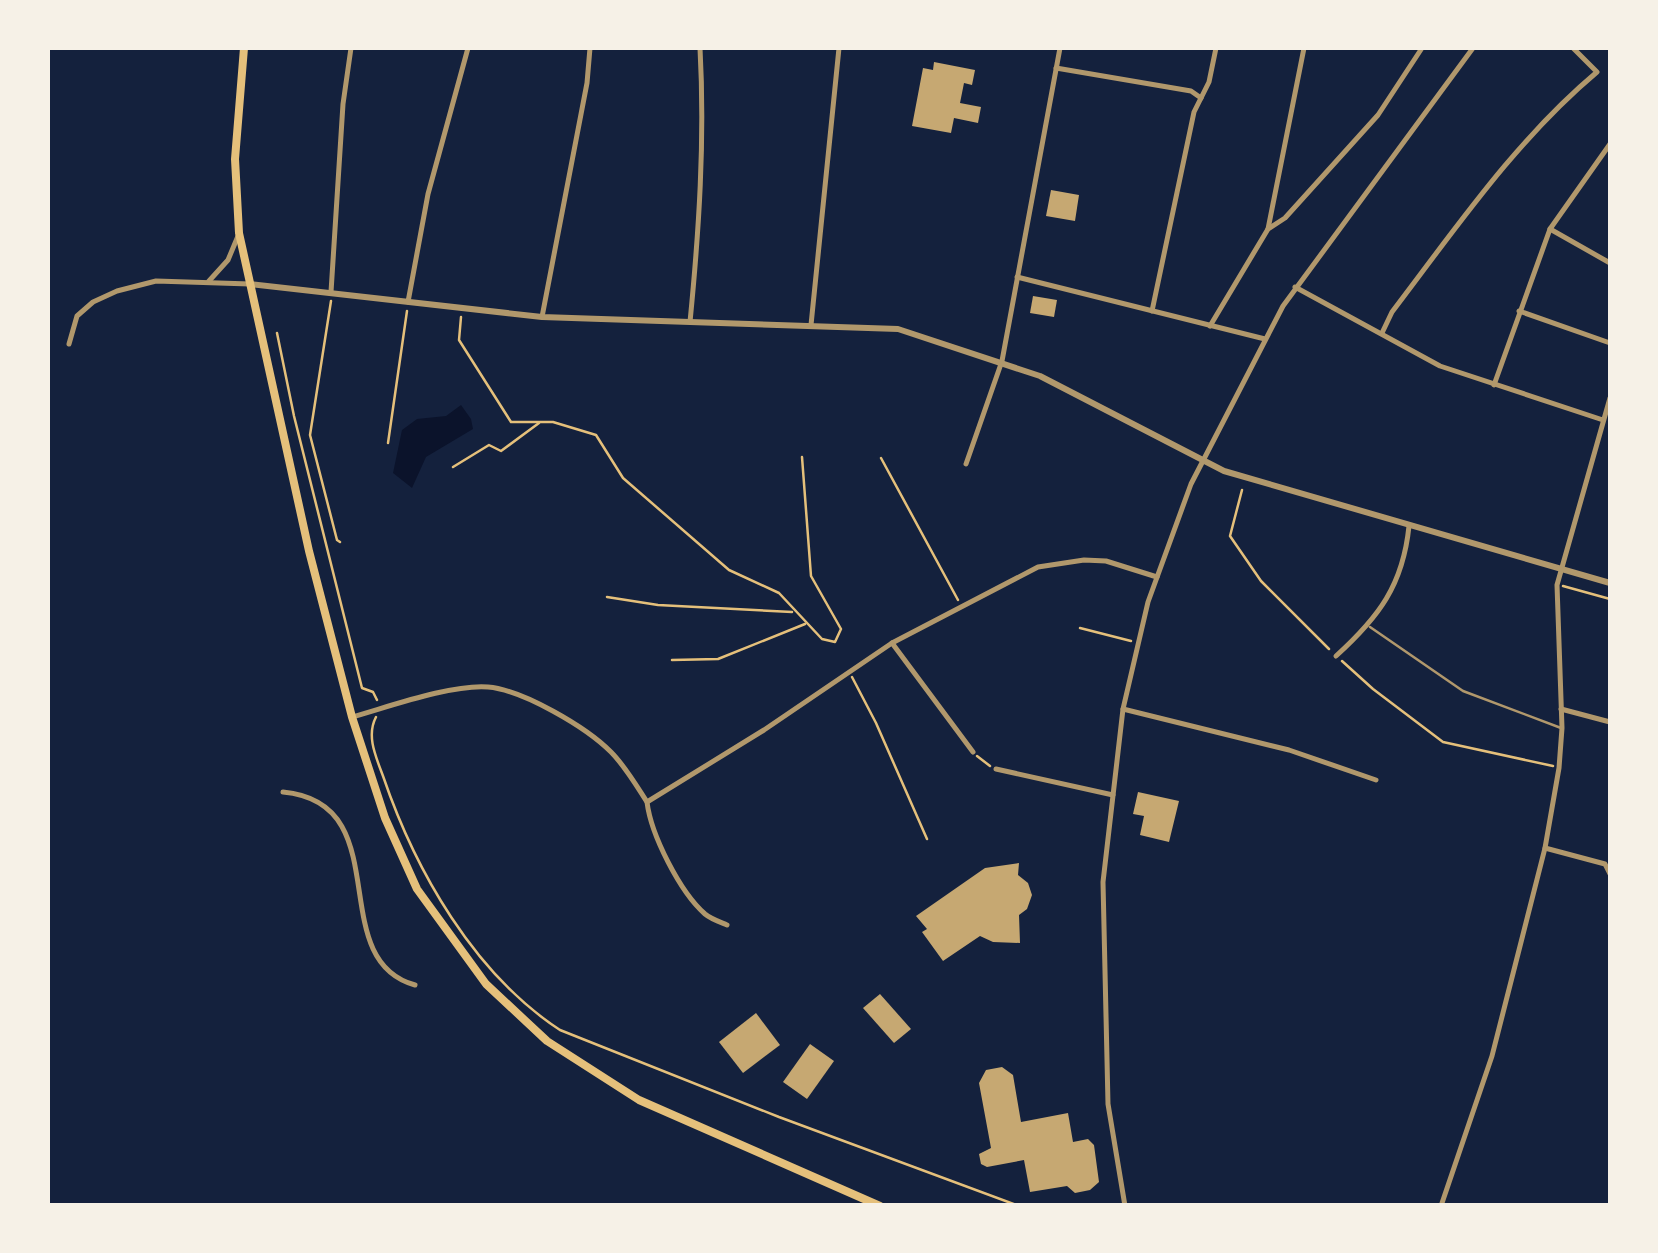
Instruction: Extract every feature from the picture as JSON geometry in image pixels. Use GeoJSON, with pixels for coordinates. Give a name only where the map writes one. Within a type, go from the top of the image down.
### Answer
{"type":"FeatureCollection","features":[{"type":"Feature","properties":{"kind":"main road"},"geometry":{"type":"LineString","coordinates":[[244,48],[234,159],[239,233],[309,552],[352,717],[385,818],[417,888],[486,984],[547,1041],[639,1100],[880,1206]]}},
{"type":"Feature","properties":{"kind":"street"},"geometry":{"type":"LineString","coordinates":[[331,292],[350,48]]}},
{"type":"Feature","properties":{"kind":"street"},"geometry":{"type":"LineString","coordinates":[[407,304],[428,194],[468,48]]}},
{"type":"Feature","properties":{"kind":"street"},"geometry":{"type":"LineString","coordinates":[[542,317],[587,83],[590,48]]}},
{"type":"Feature","properties":{"kind":"street"},"geometry":{"type":"LineString","coordinates":[[690,322],[700,228],[700,48]]}},
{"type":"Feature","properties":{"kind":"street"},"geometry":{"type":"LineString","coordinates":[[811,325],[839,48]]}},
{"type":"Feature","properties":{"kind":"street"},"geometry":{"type":"LineString","coordinates":[[966,464],[1002,361],[1060,48]]}},
{"type":"Feature","properties":{"kind":"street"},"geometry":{"type":"LineString","coordinates":[[1152,311],[1194,112],[1209,82],[1216,48]]}},
{"type":"Feature","properties":{"kind":"street"},"geometry":{"type":"LineString","coordinates":[[1210,326],[1268,228],[1304,48]]}},
{"type":"Feature","properties":{"kind":"street"},"geometry":{"type":"LineString","coordinates":[[1268,228],[1286,218],[1378,115],[1422,48]]}},
{"type":"Feature","properties":{"kind":"street"},"geometry":{"type":"LineString","coordinates":[[1124,1206],[1108,1104],[1103,882],[1123,708],[1156,577],[1202,461],[1294,287],[1472,48]]}},
{"type":"Feature","properties":{"kind":"street"},"geometry":{"type":"LineString","coordinates":[[1382,333],[1392,312],[1503,168],[1554,108],[1597,72],[1573,48]]}},
{"type":"Feature","properties":{"kind":"street"},"geometry":{"type":"LineString","coordinates":[[1056,68],[1191,91],[1201,98]]}},
{"type":"Feature","properties":{"kind":"street"},"geometry":{"type":"LineString","coordinates":[[1494,385],[1550,229],[1610,144]]}},
{"type":"Feature","properties":{"kind":"street"},"geometry":{"type":"LineString","coordinates":[[1603,153],[1610,159]]}},
{"type":"Feature","properties":{"kind":"street"},"geometry":{"type":"LineString","coordinates":[[1550,229],[1610,263]]}},
{"type":"Feature","properties":{"kind":"street"},"geometry":{"type":"LineString","coordinates":[[209,280],[228,260],[239,233]]}},
{"type":"Feature","properties":{"kind":"street"},"geometry":{"type":"LineString","coordinates":[[1017,277],[1265,340]]}},
{"type":"Feature","properties":{"kind":"street"},"geometry":{"type":"LineString","coordinates":[[69,344],[76,316],[106,296],[156,281],[209,280],[542,317],[898,329],[1002,361],[1080,395],[1224,471],[1610,583]]}},
{"type":"Feature","properties":{"kind":"street"},"geometry":{"type":"LineString","coordinates":[[1294,287],[1440,366],[1603,420]]}},
{"type":"Feature","properties":{"kind":"street"},"geometry":{"type":"LineString","coordinates":[[1518,310],[1610,343]]}},
{"type":"Feature","properties":{"kind":"street"},"geometry":{"type":"LineString","coordinates":[[1441,1206],[1492,1056],[1544,848],[1560,768],[1562,728],[1557,584],[1610,398]]}},
{"type":"Feature","properties":{"kind":"street"},"geometry":{"type":"LineString","coordinates":[[1336,656],[1369,626],[1396,584],[1410,526]]}},
{"type":"Feature","properties":{"kind":"street"},"geometry":{"type":"LineString","coordinates":[[647,802],[892,643],[1038,567],[1106,561],[1156,577]]}},
{"type":"Feature","properties":{"kind":"street"},"geometry":{"type":"LineString","coordinates":[[892,643],[973,752]]}},
{"type":"Feature","properties":{"kind":"street"},"geometry":{"type":"LineString","coordinates":[[352,717],[472,688],[508,691],[596,740],[621,764],[647,802],[650,819],[675,873],[703,912],[726,925]]}},
{"type":"Feature","properties":{"kind":"street"},"geometry":{"type":"LineString","coordinates":[[1123,708],[1289,750],[1376,780]]}},
{"type":"Feature","properties":{"kind":"street"},"geometry":{"type":"LineString","coordinates":[[1561,709],[1610,722]]}},
{"type":"Feature","properties":{"kind":"street"},"geometry":{"type":"LineString","coordinates":[[996,768],[1113,796]]}},
{"type":"Feature","properties":{"kind":"street"},"geometry":{"type":"LineString","coordinates":[[282,792],[310,799],[325,808],[343,828],[355,854],[372,949],[394,976],[415,985]]}},
{"type":"Feature","properties":{"kind":"street"},"geometry":{"type":"LineString","coordinates":[[1544,848],[1604,864],[1610,874]]}},
{"type":"Feature","properties":{"kind":"lane"},"geometry":{"type":"LineString","coordinates":[[1369,626],[1463,691],[1562,728]]}},
{"type":"Feature","properties":{"kind":"path"},"geometry":{"type":"LineString","coordinates":[[331,292],[310,435],[340,542]]}},
{"type":"Feature","properties":{"kind":"path"},"geometry":{"type":"LineString","coordinates":[[462,310],[458,340],[511,422],[553,422],[596,436],[623,478],[729,570],[780,594],[822,639],[834,642],[840,629],[811,576],[802,457]]}},
{"type":"Feature","properties":{"kind":"path"},"geometry":{"type":"LineString","coordinates":[[388,443],[406,315]]}},
{"type":"Feature","properties":{"kind":"path"},"geometry":{"type":"LineString","coordinates":[[278,333],[294,416],[362,688],[373,692],[380,710],[372,726],[375,753],[393,806],[438,897],[489,966],[539,1016],[560,1030],[1019,1206]]}},
{"type":"Feature","properties":{"kind":"path"},"geometry":{"type":"LineString","coordinates":[[453,467],[488,445],[501,451],[539,423]]}},
{"type":"Feature","properties":{"kind":"path"},"geometry":{"type":"LineString","coordinates":[[881,458],[961,606]]}},
{"type":"Feature","properties":{"kind":"path"},"geometry":{"type":"LineString","coordinates":[[1242,490],[1230,536],[1261,582],[1373,689],[1443,742],[1560,768]]}},
{"type":"Feature","properties":{"kind":"path"},"geometry":{"type":"LineString","coordinates":[[1557,584],[1610,599]]}},
{"type":"Feature","properties":{"kind":"path"},"geometry":{"type":"LineString","coordinates":[[607,597],[658,605],[794,612]]}},
{"type":"Feature","properties":{"kind":"path"},"geometry":{"type":"LineString","coordinates":[[672,660],[718,659],[806,624]]}},
{"type":"Feature","properties":{"kind":"path"},"geometry":{"type":"LineString","coordinates":[[1080,628],[1137,642]]}},
{"type":"Feature","properties":{"kind":"path"},"geometry":{"type":"LineString","coordinates":[[852,670],[852,678],[927,839]]}},
{"type":"Feature","properties":{"kind":"path"},"geometry":{"type":"LineString","coordinates":[[973,752],[996,768]]}},
{"type":"Feature","properties":{"kind":"water"},"geometry":{"type":"Polygon","coordinates":[[[461,405],[473,429],[426,457],[412,488],[393,473],[402,430],[417,419],[446,416],[461,405]]]}},
{"type":"Feature","properties":{"kind":"building"},"geometry":{"type":"Polygon","coordinates":[[[934,62],[975,70],[972,85],[964,83],[960,103],[981,107],[978,123],[954,118],[951,133],[912,126],[923,68],[933,70],[934,62]]]}},
{"type":"Feature","properties":{"kind":"building"},"geometry":{"type":"Polygon","coordinates":[[[1051,190],[1079,195],[1075,221],[1046,216],[1051,190]]]}},
{"type":"Feature","properties":{"kind":"building"},"geometry":{"type":"Polygon","coordinates":[[[1033,296],[1057,300],[1054,317],[1030,313],[1033,296]]]}},
{"type":"Feature","properties":{"kind":"building"},"geometry":{"type":"Polygon","coordinates":[[[1138,792],[1179,801],[1169,842],[1140,835],[1144,816],[1133,814],[1138,792]]]}},
{"type":"Feature","properties":{"kind":"building"},"geometry":{"type":"Polygon","coordinates":[[[1019,863],[1018,875],[1028,883],[1032,895],[1027,909],[1019,915],[1020,943],[993,942],[980,936],[943,961],[922,932],[927,929],[916,916],[985,868],[1019,863]]]}},
{"type":"Feature","properties":{"kind":"building"},"geometry":{"type":"Polygon","coordinates":[[[880,994],[911,1029],[894,1043],[863,1008],[880,994]]]}},
{"type":"Feature","properties":{"kind":"building"},"geometry":{"type":"Polygon","coordinates":[[[756,1013],[780,1045],[743,1073],[719,1042],[756,1013]]]}},
{"type":"Feature","properties":{"kind":"building"},"geometry":{"type":"Polygon","coordinates":[[[810,1044],[834,1061],[807,1099],[783,1082],[810,1044]]]}},
{"type":"Feature","properties":{"kind":"building"},"geometry":{"type":"Polygon","coordinates":[[[1002,1067],[1013,1075],[1021,1122],[1068,1113],[1073,1142],[1088,1139],[1094,1145],[1099,1182],[1090,1190],[1075,1193],[1067,1186],[1030,1192],[1024,1160],[987,1167],[981,1164],[979,1154],[991,1148],[979,1083],[986,1070],[1002,1067]]]}}]}
